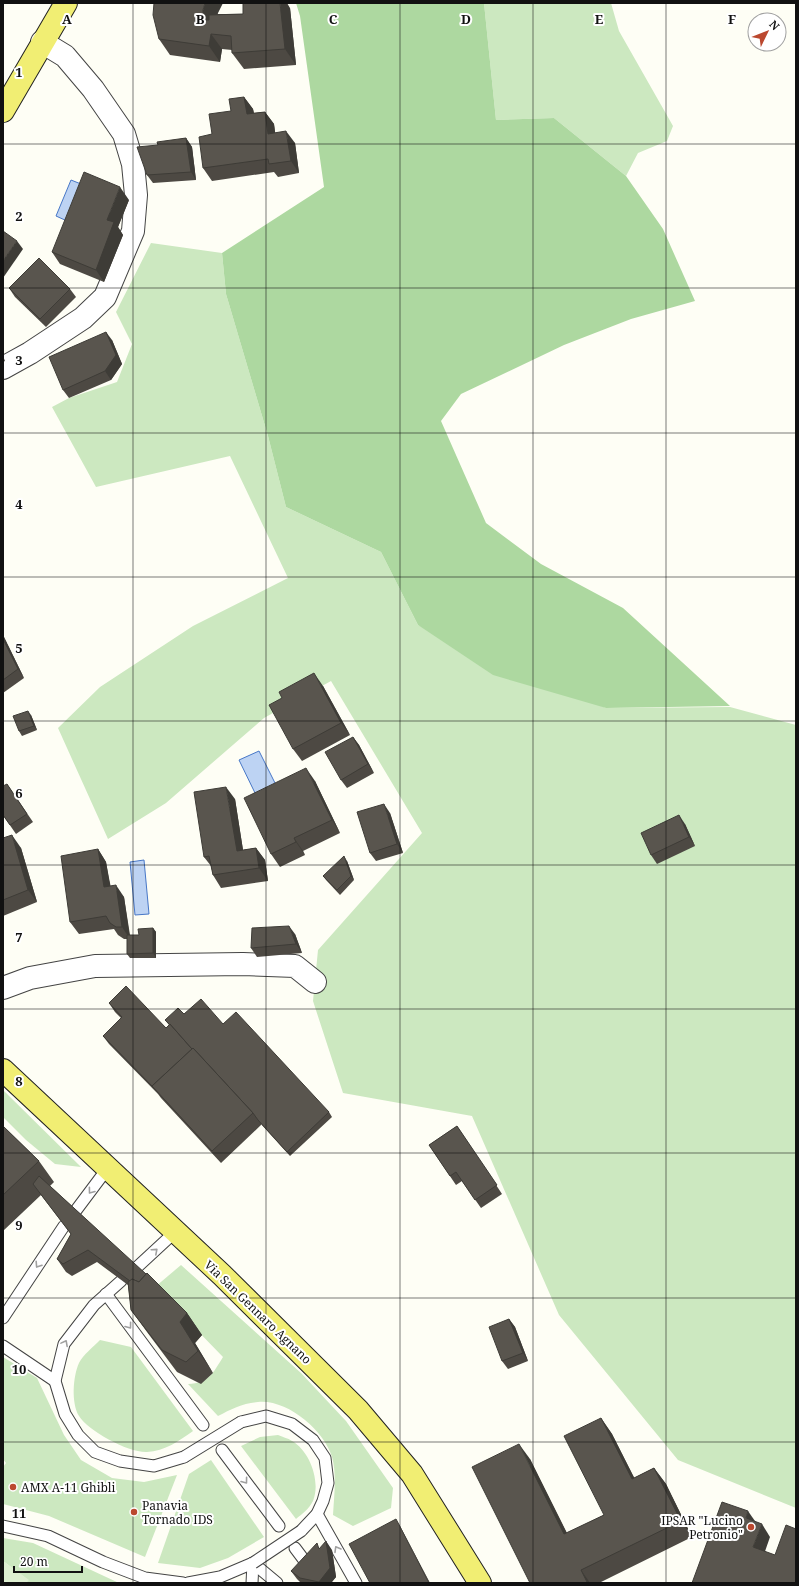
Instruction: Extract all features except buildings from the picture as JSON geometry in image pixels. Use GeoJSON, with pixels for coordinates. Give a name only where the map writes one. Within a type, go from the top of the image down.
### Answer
{"type":"FeatureCollection","features":[{"type":"Feature","properties":{"kind":"main road"},"geometry":{"type":"LineString","coordinates":[[3,111],[66,3]]}},
{"type":"Feature","properties":{"kind":"main road","name":"Via San Gennaro Agnano"},"geometry":{"type":"LineString","coordinates":[[3,1070],[176,1232],[358,1410],[412,1474],[480,1583]]}},
{"type":"Feature","properties":{"kind":"street"},"geometry":{"type":"LineString","coordinates":[[3,368],[30,353],[82,318],[105,297],[133,231],[136,196],[133,164],[124,134],[93,89],[65,56],[42,42]]}},
{"type":"Feature","properties":{"kind":"street"},"geometry":{"type":"LineString","coordinates":[[3,988],[30,978],[95,966],[243,964],[295,966],[315,982]]}},
{"type":"Feature","properties":{"kind":"lane"},"geometry":{"type":"LineString","coordinates":[[74,1213],[107,1169]]}},
{"type":"Feature","properties":{"kind":"lane"},"geometry":{"type":"LineString","coordinates":[[3,1318],[64,1226]]}},
{"type":"Feature","properties":{"kind":"lane"},"geometry":{"type":"LineString","coordinates":[[135,1269],[176,1232]]}},
{"type":"Feature","properties":{"kind":"lane"},"geometry":{"type":"LineString","coordinates":[[122,1281],[94,1305],[64,1344],[55,1381],[65,1414],[78,1435],[95,1452],[120,1461],[154,1466],[184,1458],[241,1422],[266,1416],[292,1424],[313,1440],[325,1458],[328,1483],[317,1514],[301,1531],[252,1563],[220,1576],[188,1583]]}},
{"type":"Feature","properties":{"kind":"lane"},"geometry":{"type":"LineString","coordinates":[[106,1294],[203,1425]]}},
{"type":"Feature","properties":{"kind":"lane"},"geometry":{"type":"LineString","coordinates":[[3,1346],[55,1381]]}},
{"type":"Feature","properties":{"kind":"lane"},"geometry":{"type":"LineString","coordinates":[[222,1450],[279,1526]]}},
{"type":"Feature","properties":{"kind":"lane"},"geometry":{"type":"LineString","coordinates":[[317,1514],[356,1583]]}},
{"type":"Feature","properties":{"kind":"lane"},"geometry":{"type":"LineString","coordinates":[[3,1526],[48,1536],[103,1562],[145,1578],[183,1583]]}},
{"type":"Feature","properties":{"kind":"lane"},"geometry":{"type":"LineString","coordinates":[[295,1548],[307,1564]]}},
{"type":"Feature","properties":{"kind":"lane"},"geometry":{"type":"LineString","coordinates":[[252,1563],[252,1583]]}},
{"type":"Feature","properties":{"kind":"lane"},"geometry":{"type":"LineString","coordinates":[[252,1563],[277,1583]]}},
{"type":"Feature","properties":{"kind":"green space"},"geometry":{"type":"Polygon","coordinates":[[[296,3],[484,3],[496,120],[554,118],[626,176],[663,229],[695,301],[631,319],[564,345],[461,394],[441,421],[486,523],[541,564],[623,608],[730,706],[606,708],[493,675],[418,625],[381,552],[286,507],[268,436],[226,294],[222,253],[324,187],[300,16],[296,3]]]}},
{"type":"Feature","properties":{"kind":"green space"},"geometry":{"type":"Polygon","coordinates":[[[484,3],[611,3],[619,31],[673,126],[667,141],[638,153],[626,176],[554,118],[496,120],[484,3]]]}},
{"type":"Feature","properties":{"kind":"green space"},"geometry":{"type":"Polygon","coordinates":[[[151,243],[222,253],[226,294],[268,436],[286,507],[381,552],[418,625],[606,708],[730,707],[796,725],[796,1508],[678,1460],[559,1315],[472,1116],[343,1093],[313,1001],[318,950],[422,833],[331,681],[264,718],[166,803],[108,839],[58,728],[100,687],[193,626],[288,578],[230,456],[96,487],[52,407],[69,398],[117,382],[132,344],[116,312],[151,243]]]}},
{"type":"Feature","properties":{"kind":"green space"},"geometry":{"type":"Polygon","coordinates":[[[3,1090],[81,1167],[55,1164],[26,1140],[3,1117],[3,1090]]]}},
{"type":"Feature","properties":{"kind":"green space"},"geometry":{"type":"Polygon","coordinates":[[[181,1265],[301,1373],[346,1421],[393,1488],[391,1508],[353,1526],[333,1515],[335,1478],[334,1464],[328,1447],[313,1427],[292,1411],[269,1402],[258,1402],[242,1405],[218,1416],[188,1384],[201,1382],[210,1376],[223,1357],[155,1287],[181,1265]]]}},
{"type":"Feature","properties":{"kind":"green space"},"geometry":{"type":"Polygon","coordinates":[[[100,1340],[131,1347],[193,1431],[166,1448],[147,1452],[130,1449],[120,1445],[100,1434],[84,1422],[76,1411],[74,1397],[75,1375],[81,1360],[100,1340]]]}},
{"type":"Feature","properties":{"kind":"green space"},"geometry":{"type":"Polygon","coordinates":[[[3,1357],[37,1378],[64,1435],[81,1460],[112,1478],[144,1482],[177,1475],[145,1557],[49,1516],[3,1504],[3,1467],[6,1463],[3,1459],[3,1357]]]}},
{"type":"Feature","properties":{"kind":"green space"},"geometry":{"type":"Polygon","coordinates":[[[278,1435],[290,1440],[304,1452],[309,1459],[315,1476],[316,1485],[313,1501],[296,1519],[241,1446],[260,1437],[278,1435]]]}},
{"type":"Feature","properties":{"kind":"green space"},"geometry":{"type":"Polygon","coordinates":[[[211,1460],[264,1537],[228,1558],[200,1568],[158,1563],[189,1474],[211,1460]]]}},
{"type":"Feature","properties":{"kind":"green space"},"geometry":{"type":"Polygon","coordinates":[[[3,1538],[33,1543],[119,1583],[26,1583],[28,1580],[3,1561],[3,1538]]]}},
{"type":"Feature","properties":{"kind":"green space"},"geometry":{"type":"Polygon","coordinates":[[[3,1561],[29,1580],[26,1583],[3,1583],[3,1561]]]}},
{"type":"Feature","properties":{"kind":"water"},"geometry":{"type":"Polygon","coordinates":[[[71,180],[91,188],[76,225],[56,216],[71,180]]]}},
{"type":"Feature","properties":{"kind":"water"},"geometry":{"type":"Polygon","coordinates":[[[259,751],[278,789],[256,795],[239,760],[259,751]]]}},
{"type":"Feature","properties":{"kind":"water"},"geometry":{"type":"Polygon","coordinates":[[[144,860],[149,914],[135,915],[130,862],[144,860]]]}},
{"type":"Feature","properties":{"kind":"place","name":"AMX A-11 Ghibli"},"geometry":{"type":"Point","coordinates":[13,1487]}},
{"type":"Feature","properties":{"kind":"place","name":"Panavia Tornado IDS"},"geometry":{"type":"Point","coordinates":[134,1512]}},
{"type":"Feature","properties":{"kind":"place","name":"IPSAR \"Lucino Petronio\""},"geometry":{"type":"Point","coordinates":[751,1527]}}]}
